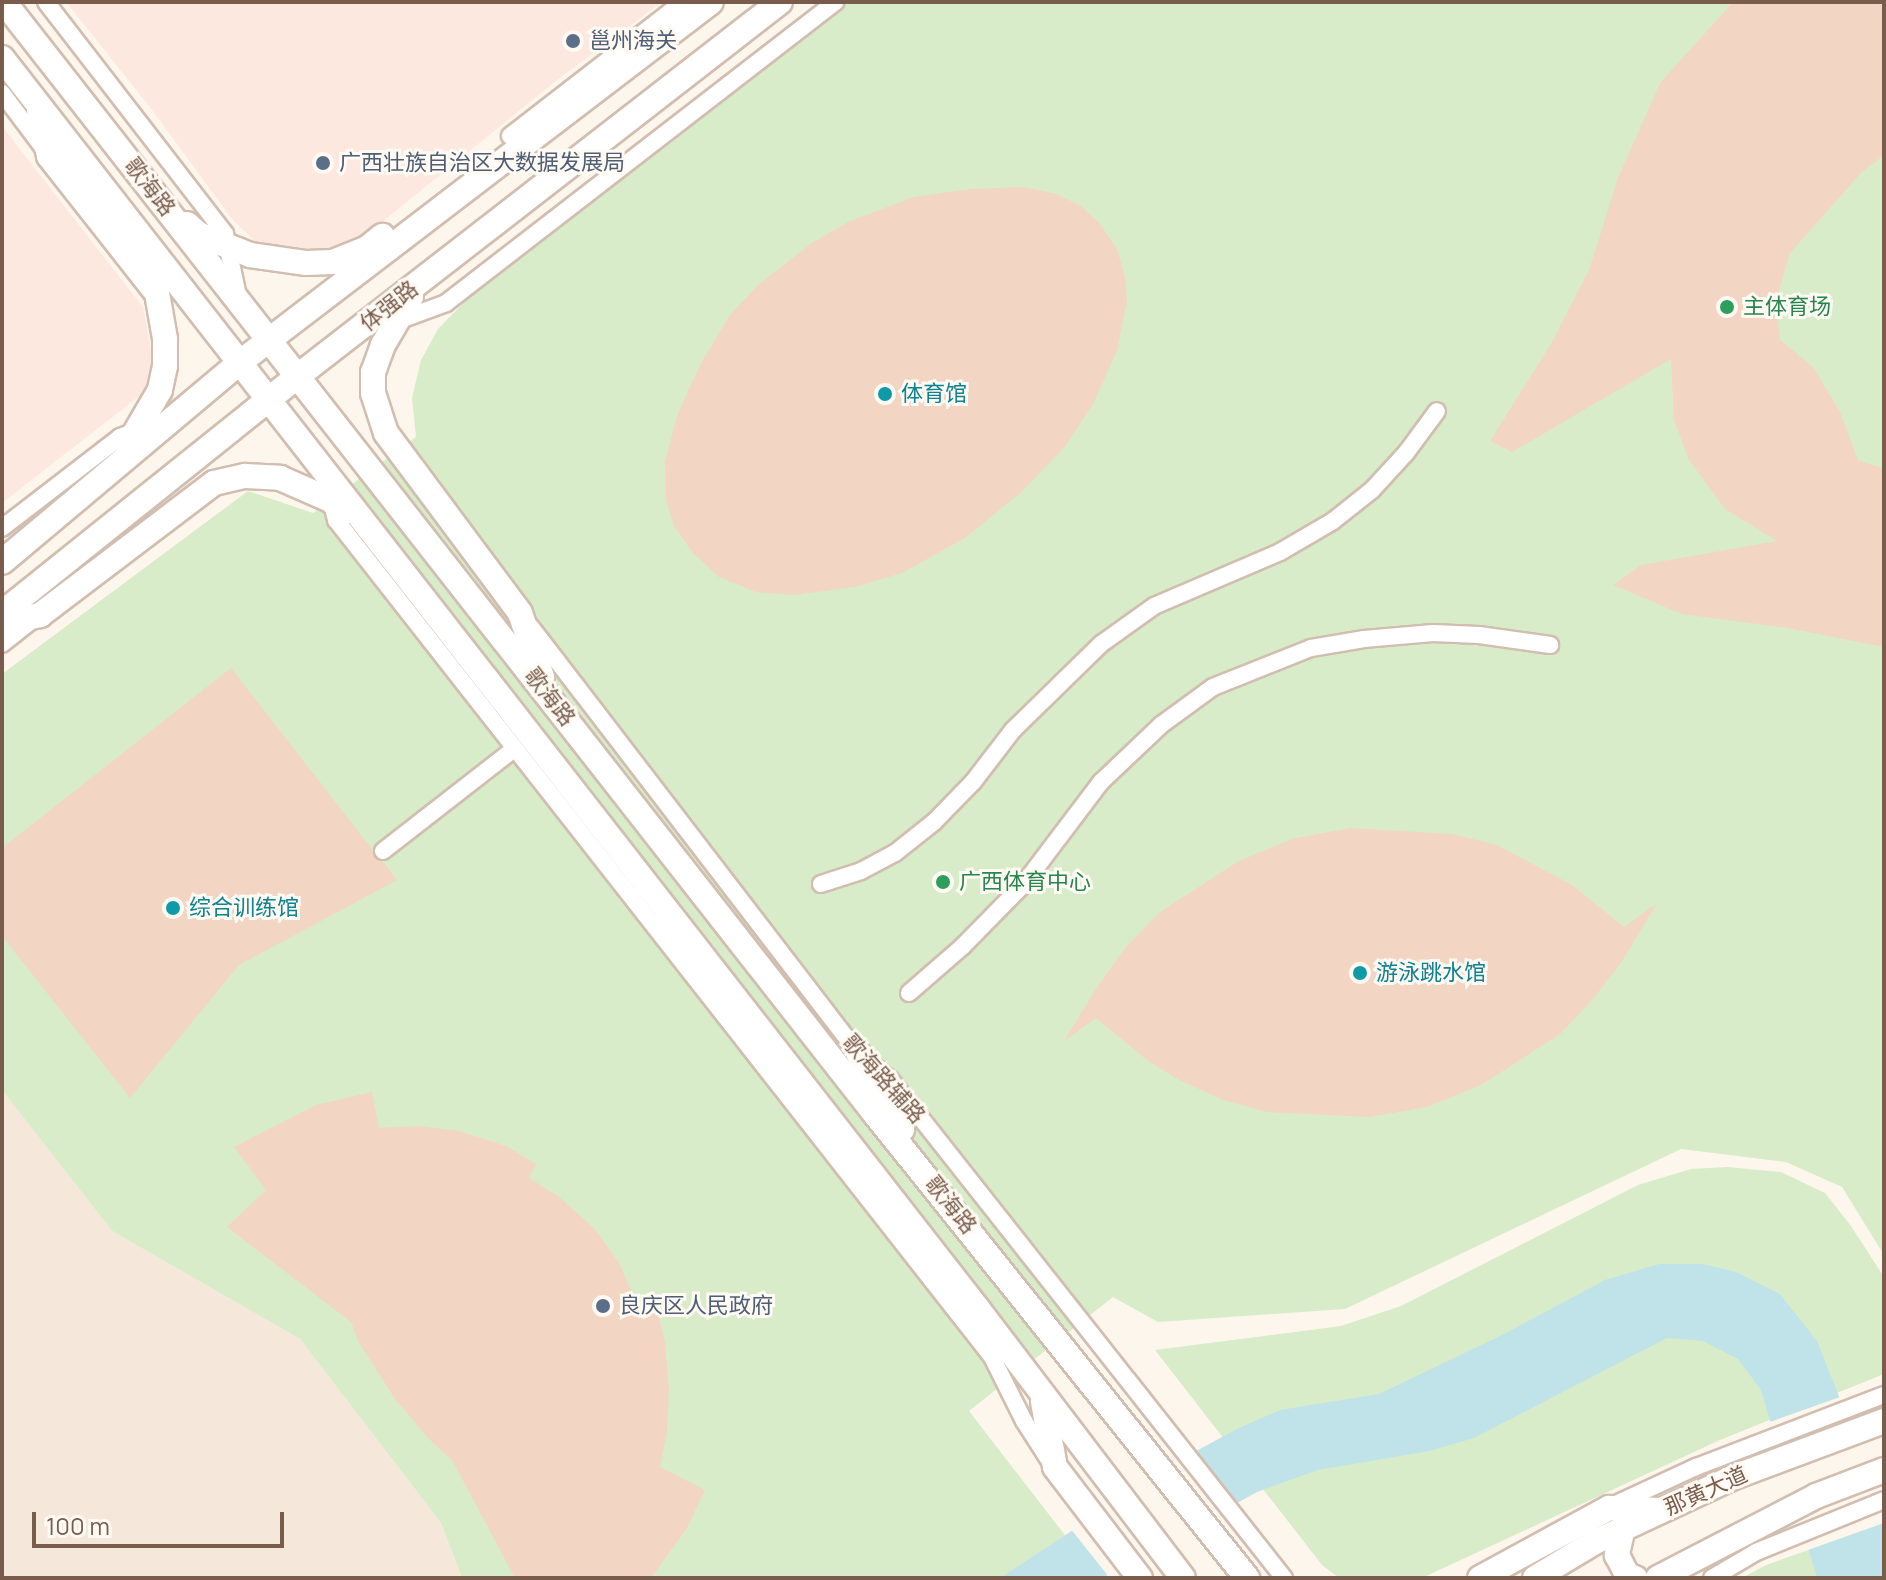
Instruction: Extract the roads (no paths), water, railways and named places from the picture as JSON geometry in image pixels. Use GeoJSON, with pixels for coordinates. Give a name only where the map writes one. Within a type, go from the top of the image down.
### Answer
{"type":"FeatureCollection","features":[{"type":"Feature","properties":{"kind":"main road","name":"歌海路"},"geometry":{"type":"LineString","coordinates":[[4,2],[875,1114],[1247,1578]]}},
{"type":"Feature","properties":{"kind":"main road","name":"体强路"},"geometry":{"type":"LineString","coordinates":[[2,562],[239,363],[711,2]]}},
{"type":"Feature","properties":{"kind":"main road","name":"体强路"},"geometry":{"type":"LineString","coordinates":[[2,613],[298,376],[780,2]]}},
{"type":"Feature","properties":{"kind":"main road","name":"歌海路"},"geometry":{"type":"LineString","coordinates":[[2,58],[1041,1394],[1047,1429],[1183,1578]]}},
{"type":"Feature","properties":{"kind":"main road"},"geometry":{"type":"LineString","coordinates":[[38,104],[49,156],[157,293],[165,339],[165,366],[160,390],[139,430],[109,473]]}},
{"type":"Feature","properties":{"kind":"main road"},"geometry":{"type":"LineString","coordinates":[[161,201],[198,234],[228,248],[280,261],[333,262],[366,249],[510,136],[563,115]]}},
{"type":"Feature","properties":{"kind":"main road"},"geometry":{"type":"LineString","coordinates":[[427,276],[395,322],[373,372],[373,393],[386,433],[520,613],[548,694]]}},
{"type":"Feature","properties":{"kind":"main road"},"geometry":{"type":"LineString","coordinates":[[2,622],[40,615],[214,483],[245,476],[280,478],[330,500],[373,536]]}},
{"type":"Feature","properties":{"kind":"main road"},"geometry":{"type":"LineString","coordinates":[[858,1053],[933,1183]]}},
{"type":"Feature","properties":{"kind":"main road","name":"那黄大道"},"geometry":{"type":"LineString","coordinates":[[1535,1578],[1623,1528],[1662,1510],[1728,1467],[1884,1421]]}},
{"type":"Feature","properties":{"kind":"main road"},"geometry":{"type":"LineString","coordinates":[[1047,1429],[1055,1467],[1140,1578]]}},
{"type":"Feature","properties":{"kind":"main road"},"geometry":{"type":"LineString","coordinates":[[1658,1578],[1816,1496],[1884,1470]]}},
{"type":"Feature","properties":{"kind":"main road"},"geometry":{"type":"LineString","coordinates":[[1480,1578],[1609,1508],[1662,1510]]}},
{"type":"Feature","properties":{"kind":"main road"},"geometry":{"type":"LineString","coordinates":[[1623,1528],[1617,1555],[1627,1575],[1635,1578]]}},
{"type":"Feature","properties":{"kind":"street"},"geometry":{"type":"LineString","coordinates":[[46,2],[225,234],[240,302]]}},
{"type":"Feature","properties":{"kind":"street"},"geometry":{"type":"LineString","coordinates":[[510,136],[683,2]]}},
{"type":"Feature","properties":{"kind":"street"},"geometry":{"type":"LineString","coordinates":[[345,340],[446,303],[835,2]]}},
{"type":"Feature","properties":{"kind":"street"},"geometry":{"type":"LineString","coordinates":[[2,93],[49,156]]}},
{"type":"Feature","properties":{"kind":"street"},"geometry":{"type":"LineString","coordinates":[[821,884],[861,871],[895,853],[934,822],[973,782],[1013,730],[1101,644],[1154,606],[1280,552],[1333,521],[1372,490],[1406,453],[1437,411]]}},
{"type":"Feature","properties":{"kind":"street"},"geometry":{"type":"LineString","coordinates":[[2,528],[120,437],[179,414]]}},
{"type":"Feature","properties":{"kind":"street"},"geometry":{"type":"LineString","coordinates":[[321,469],[336,520],[1047,1429]]}},
{"type":"Feature","properties":{"kind":"street","name":"歌海路辅路"},"geometry":{"type":"LineString","coordinates":[[520,613],[858,1053],[890,1079],[1284,1578]]}},
{"type":"Feature","properties":{"kind":"street"},"geometry":{"type":"LineString","coordinates":[[2,644],[40,615]]}},
{"type":"Feature","properties":{"kind":"street"},"geometry":{"type":"LineString","coordinates":[[909,993],[963,946],[1023,885],[1101,782],[1161,725],[1213,687],[1311,648],[1364,639],[1448,633],[1550,645]]}},
{"type":"Feature","properties":{"kind":"street"},"geometry":{"type":"LineString","coordinates":[[383,851],[514,749]]}},
{"type":"Feature","properties":{"kind":"street"},"geometry":{"type":"LineString","coordinates":[[1609,1508],[1728,1467],[1884,1395]]}},
{"type":"Feature","properties":{"kind":"street"},"geometry":{"type":"LineString","coordinates":[[1712,1578],[1756,1552],[1884,1500]]}},
{"type":"Feature","properties":{"kind":"water"},"geometry":{"type":"Polygon","coordinates":[[[1659,1264],[1702,1264],[1736,1272],[1780,1294],[1817,1341],[1884,1510],[1884,1578],[1817,1578],[1761,1390],[1738,1359],[1703,1341],[1667,1338],[1474,1438],[1429,1451],[1318,1470],[1257,1492],[1102,1578],[1000,1578],[1183,1458],[1239,1428],[1280,1410],[1379,1394],[1500,1336],[1605,1280],[1659,1264]]]}},
{"type":"Feature","properties":{"kind":"place","name":"邕州海关"},"geometry":{"type":"Point","coordinates":[573,41]}},
{"type":"Feature","properties":{"kind":"place","name":"广西壮族自治区大数据发展局"},"geometry":{"type":"Point","coordinates":[323,163]}},
{"type":"Feature","properties":{"kind":"place","name":"主体育场"},"geometry":{"type":"Point","coordinates":[1727,307]}},
{"type":"Feature","properties":{"kind":"place","name":"体育馆"},"geometry":{"type":"Point","coordinates":[885,394]}},
{"type":"Feature","properties":{"kind":"place","name":"广西体育中心"},"geometry":{"type":"Point","coordinates":[943,882]}},
{"type":"Feature","properties":{"kind":"place","name":"综合训练馆"},"geometry":{"type":"Point","coordinates":[173,908]}},
{"type":"Feature","properties":{"kind":"place","name":"游泳跳水馆"},"geometry":{"type":"Point","coordinates":[1360,973]}},
{"type":"Feature","properties":{"kind":"place","name":"良庆区人民政府"},"geometry":{"type":"Point","coordinates":[603,1306]}}]}
